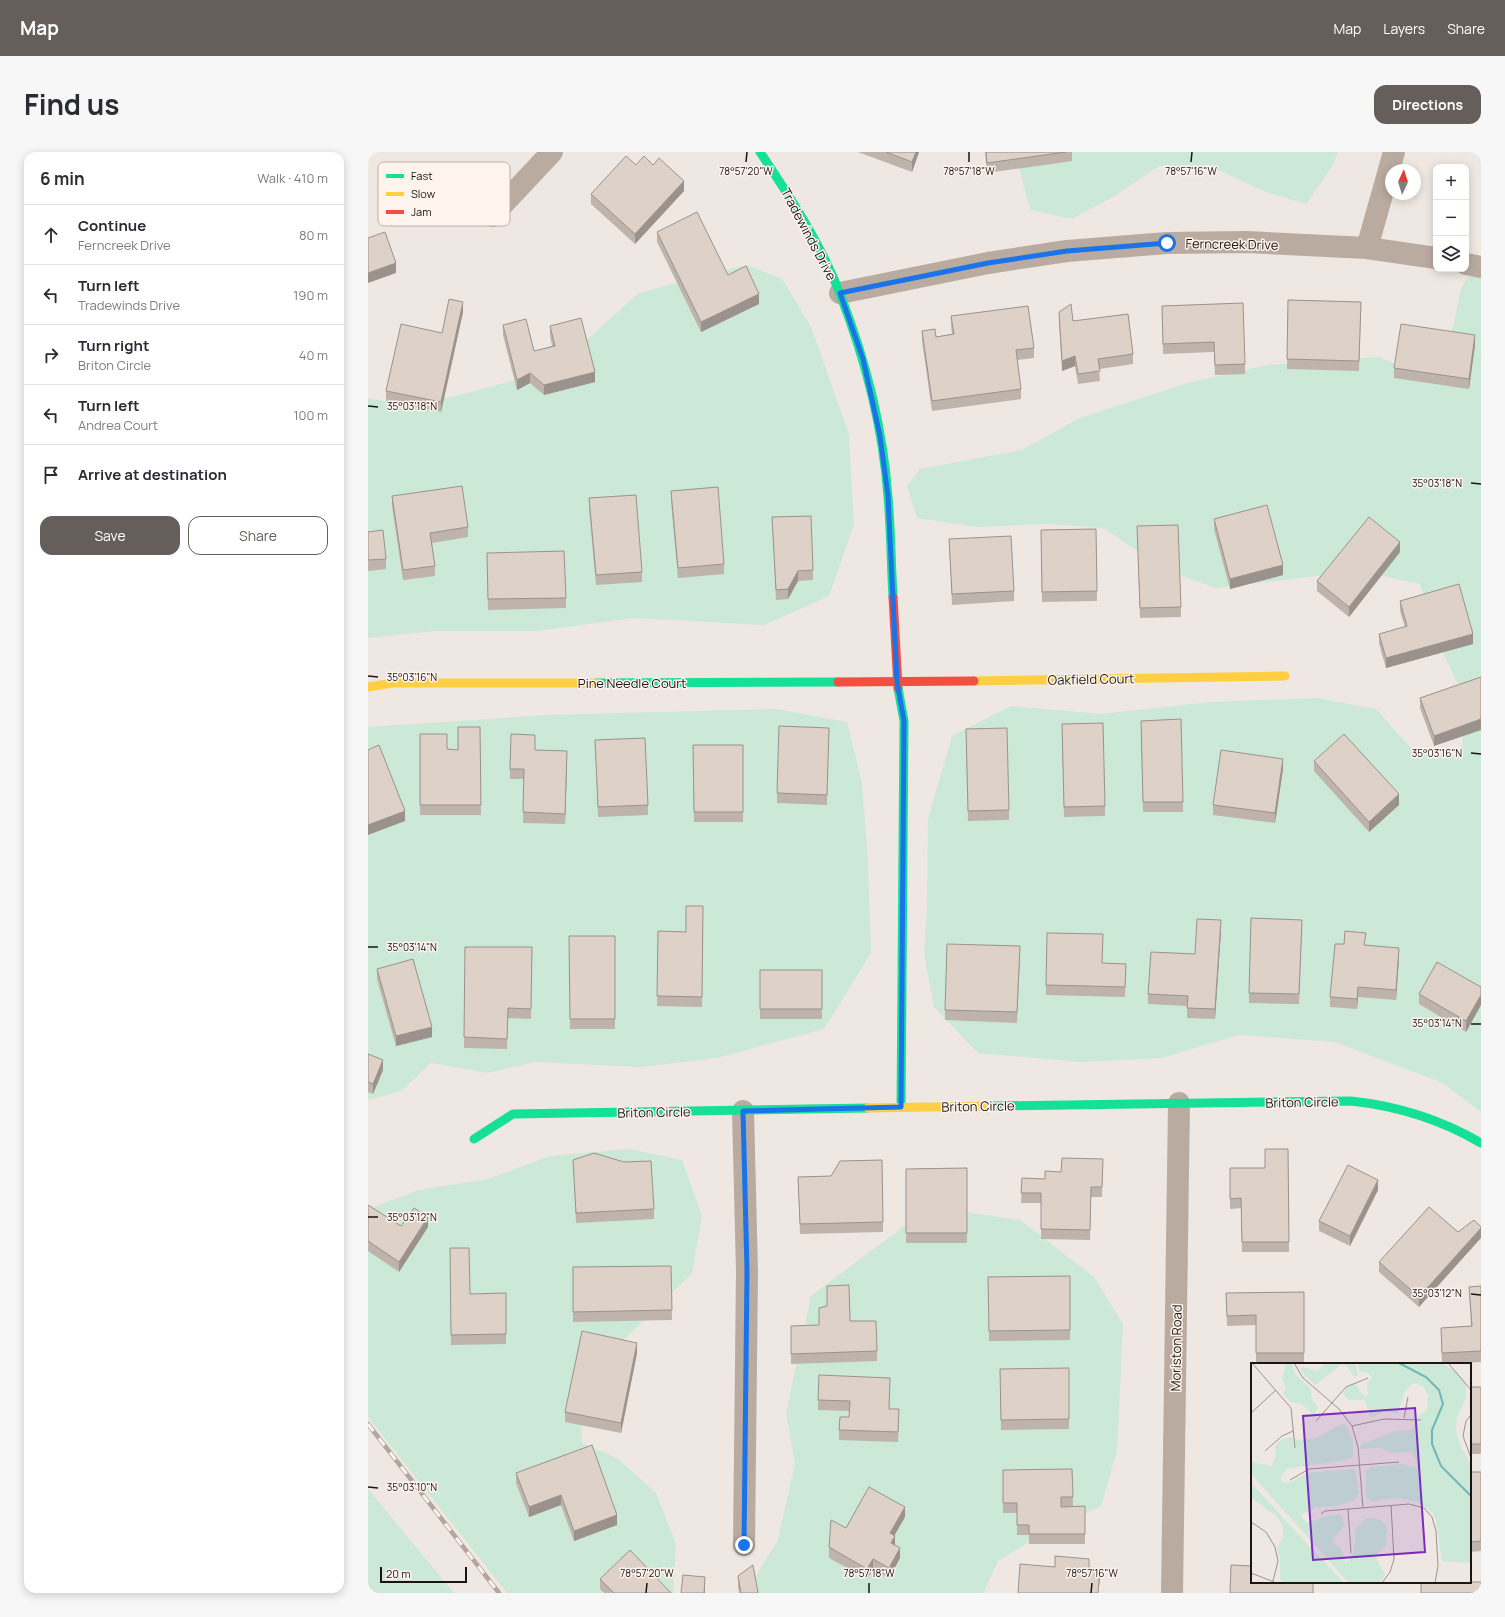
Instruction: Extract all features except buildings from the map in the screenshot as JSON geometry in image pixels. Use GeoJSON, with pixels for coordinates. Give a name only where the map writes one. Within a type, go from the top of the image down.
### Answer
{"type":"FeatureCollection","features":[{"type":"Feature","properties":{"kind":"street"},"geometry":{"type":"LineString","coordinates":[[510,197],[552,152]]}},
{"type":"Feature","properties":{"kind":"street","name":"Tradewinds Drive"},"geometry":{"type":"LineString","coordinates":[[760,152],[800,212],[840,293],[863,359],[880,436],[888,496],[897,682],[904,721],[901,1107]]}},
{"type":"Feature","properties":{"kind":"street"},"geometry":{"type":"LineString","coordinates":[[1367,248],[1394,152]]}},
{"type":"Feature","properties":{"kind":"street","name":"Ferncreek Drive"},"geometry":{"type":"LineString","coordinates":[[840,293],[988,263],[1067,251],[1167,243],[1247,242],[1367,248],[1433,258]]}},
{"type":"Feature","properties":{"kind":"street"},"geometry":{"type":"LineString","coordinates":[[1469,265],[1481,267]]}},
{"type":"Feature","properties":{"kind":"street","name":"Oakfield Court"},"geometry":{"type":"LineString","coordinates":[[897,682],[1285,676]]}},
{"type":"Feature","properties":{"kind":"street","name":"Pine Needle Court"},"geometry":{"type":"LineString","coordinates":[[368,687],[393,683],[897,682]]}},
{"type":"Feature","properties":{"kind":"street","name":"Briton Circle"},"geometry":{"type":"LineString","coordinates":[[474,1139],[513,1114],[1351,1101],[1410,1110],[1466,1133],[1481,1143]]}},
{"type":"Feature","properties":{"kind":"street","name":"Moriston Road"},"geometry":{"type":"LineString","coordinates":[[1172,1593],[1179,1103]]}},
{"type":"Feature","properties":{"kind":"street"},"geometry":{"type":"LineString","coordinates":[[743,1111],[747,1271],[744,1545]]}},
{"type":"Feature","properties":{"kind":"green space"},"geometry":{"type":"Polygon","coordinates":[[[1015,152],[1338,152],[1333,165],[1306,204],[1268,193],[1210,166],[1159,166],[1116,195],[1072,219],[1030,210],[1015,152]]]}},
{"type":"Feature","properties":{"kind":"green space"},"geometry":{"type":"Polygon","coordinates":[[[1481,257],[1481,1112],[1443,1083],[1335,1042],[1238,1035],[1162,1058],[1081,1062],[978,1053],[934,1007],[924,954],[927,909],[928,819],[952,736],[1011,706],[1101,714],[1211,702],[1317,698],[1376,709],[1416,754],[1460,755],[1468,706],[1434,633],[1420,584],[1358,571],[1216,588],[1163,569],[1104,528],[1048,524],[977,527],[917,518],[907,486],[920,469],[1022,450],[1080,418],[1188,383],[1267,365],[1379,357],[1412,371],[1441,366],[1454,323],[1461,288],[1481,257]]]}},
{"type":"Feature","properties":{"kind":"green space"},"geometry":{"type":"Polygon","coordinates":[[[747,265],[782,279],[811,327],[849,434],[854,525],[829,596],[764,625],[632,618],[538,631],[434,631],[368,638],[368,398],[403,404],[456,396],[553,370],[639,293],[747,265]]]}},
{"type":"Feature","properties":{"kind":"green space"},"geometry":{"type":"Polygon","coordinates":[[[776,709],[847,722],[862,783],[868,865],[871,953],[824,1029],[717,1058],[640,1067],[535,1062],[487,1073],[431,1063],[401,1091],[368,1100],[368,727],[546,715],[776,709]]]}},
{"type":"Feature","properties":{"kind":"green space"},"geometry":{"type":"Polygon","coordinates":[[[629,1149],[682,1160],[702,1216],[692,1273],[603,1360],[580,1399],[582,1443],[617,1458],[656,1493],[676,1544],[673,1593],[507,1593],[368,1417],[368,1209],[419,1190],[488,1179],[550,1156],[629,1149]]]}},
{"type":"Feature","properties":{"kind":"green space"},"geometry":{"type":"Polygon","coordinates":[[[930,1207],[1020,1220],[1094,1277],[1123,1324],[1117,1451],[1101,1506],[1045,1532],[998,1561],[983,1593],[745,1593],[778,1540],[795,1463],[786,1413],[811,1296],[930,1207]]]}},
{"type":"Feature","properties":{"kind":"green space"},"geometry":{"type":"Polygon","coordinates":[[[368,1489],[454,1593],[368,1593],[368,1489]]]}},
{"type":"Feature","properties":{"kind":"railway"},"geometry":{"type":"LineString","coordinates":[[368,1424],[499,1593]]}},
{"type":"Feature","properties":{"kind":"traffic: fast"},"geometry":{"type":"LineString","coordinates":[[760,152],[824,257],[849,318],[865,368],[872,394],[886,471],[893,597]]}},
{"type":"Feature","properties":{"kind":"traffic: fast"},"geometry":{"type":"LineString","coordinates":[[596,683],[838,682]]}},
{"type":"Feature","properties":{"kind":"traffic: fast"},"geometry":{"type":"LineString","coordinates":[[898,688],[904,721],[901,1107]]}},
{"type":"Feature","properties":{"kind":"traffic: fast"},"geometry":{"type":"LineString","coordinates":[[989,1106],[1351,1101],[1385,1106],[1434,1120],[1481,1143]]}},
{"type":"Feature","properties":{"kind":"traffic: fast"},"geometry":{"type":"LineString","coordinates":[[474,1139],[513,1114],[868,1108]]}},
{"type":"Feature","properties":{"kind":"traffic: slow"},"geometry":{"type":"LineString","coordinates":[[974,681],[1285,676]]}},
{"type":"Feature","properties":{"kind":"traffic: slow"},"geometry":{"type":"LineString","coordinates":[[368,687],[393,683],[596,683]]}},
{"type":"Feature","properties":{"kind":"traffic: slow"},"geometry":{"type":"LineString","coordinates":[[868,1108],[989,1106]]}},
{"type":"Feature","properties":{"kind":"traffic: jam"},"geometry":{"type":"LineString","coordinates":[[893,597],[898,688]]}},
{"type":"Feature","properties":{"kind":"traffic: jam"},"geometry":{"type":"LineString","coordinates":[[838,682],[974,681]]}},
{"type":"Feature","properties":{"kind":"route"},"geometry":{"type":"LineString","coordinates":[[744,1545],[747,1271],[743,1111],[901,1107],[904,721],[897,682],[888,496],[880,436],[863,359],[840,293],[988,263],[1067,251],[1167,243]]}}]}
